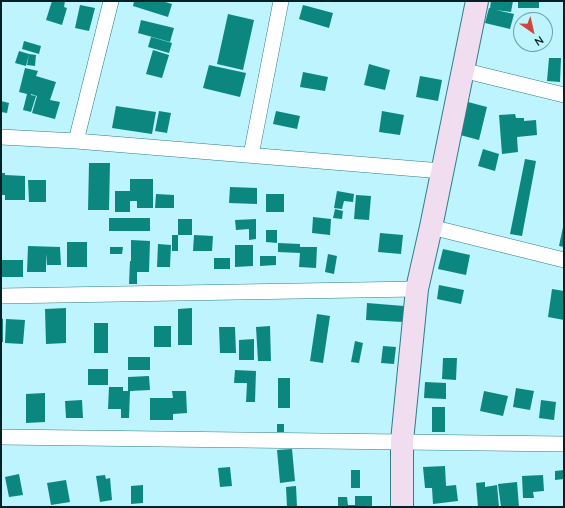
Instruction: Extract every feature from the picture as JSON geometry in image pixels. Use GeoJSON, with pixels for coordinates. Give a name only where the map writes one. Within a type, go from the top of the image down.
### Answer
{"type":"FeatureCollection","features":[{"type":"Feature","properties":{"kind":"street"},"geometry":{"type":"LineString","coordinates":[[76,141],[111,1]]}},
{"type":"Feature","properties":{"kind":"street"},"geometry":{"type":"LineString","coordinates":[[251,155],[281,1]]}},
{"type":"Feature","properties":{"kind":"street"},"geometry":{"type":"LineString","coordinates":[[402,507],[402,441],[418,289],[477,1]]}},
{"type":"Feature","properties":{"kind":"street"},"geometry":{"type":"LineString","coordinates":[[462,70],[564,95]]}},
{"type":"Feature","properties":{"kind":"street"},"geometry":{"type":"LineString","coordinates":[[1,137],[76,141],[442,171]]}},
{"type":"Feature","properties":{"kind":"street"},"geometry":{"type":"LineString","coordinates":[[431,227],[564,260]]}},
{"type":"Feature","properties":{"kind":"street"},"geometry":{"type":"LineString","coordinates":[[1,296],[418,289]]}},
{"type":"Feature","properties":{"kind":"street"},"geometry":{"type":"LineString","coordinates":[[1,437],[564,444]]}},
{"type":"Feature","properties":{"kind":"building"},"geometry":{"type":"Polygon","coordinates":[[[52,1],[65,1],[64,7],[67,8],[62,25],[46,20],[52,1]]]}},
{"type":"Feature","properties":{"kind":"building"},"geometry":{"type":"Polygon","coordinates":[[[134,1],[162,1],[172,4],[168,17],[133,6],[134,1]]]}},
{"type":"Feature","properties":{"kind":"building"},"geometry":{"type":"Polygon","coordinates":[[[491,1],[513,1],[511,12],[496,10],[513,14],[510,29],[485,23],[491,1]]]}},
{"type":"Feature","properties":{"kind":"building"},"geometry":{"type":"Polygon","coordinates":[[[518,1],[539,1],[539,8],[518,8],[518,1]]]}},
{"type":"Feature","properties":{"kind":"building"},"geometry":{"type":"Polygon","coordinates":[[[80,5],[95,8],[89,31],[75,28],[80,5]]]}},
{"type":"Feature","properties":{"kind":"building"},"geometry":{"type":"Polygon","coordinates":[[[303,5],[333,13],[329,28],[299,19],[303,5]]]}},
{"type":"Feature","properties":{"kind":"building"},"geometry":{"type":"Polygon","coordinates":[[[228,14],[254,20],[243,70],[217,64],[228,14]]]}},
{"type":"Feature","properties":{"kind":"building"},"geometry":{"type":"Polygon","coordinates":[[[141,20],[174,28],[170,42],[138,33],[141,20]]]}},
{"type":"Feature","properties":{"kind":"building"},"geometry":{"type":"Polygon","coordinates":[[[151,37],[172,43],[169,53],[148,47],[151,37]]]}},
{"type":"Feature","properties":{"kind":"building"},"geometry":{"type":"Polygon","coordinates":[[[24,41],[41,46],[39,54],[22,49],[24,41]]]}},
{"type":"Feature","properties":{"kind":"building"},"geometry":{"type":"Polygon","coordinates":[[[153,50],[169,55],[162,78],[146,74],[153,50]]]}},
{"type":"Feature","properties":{"kind":"building"},"geometry":{"type":"Polygon","coordinates":[[[19,51],[29,54],[26,66],[15,63],[19,51]]]}},
{"type":"Feature","properties":{"kind":"building"},"geometry":{"type":"Polygon","coordinates":[[[29,54],[36,55],[35,66],[27,65],[29,54]]]}},
{"type":"Feature","properties":{"kind":"building"},"geometry":{"type":"Polygon","coordinates":[[[549,58],[561,58],[560,82],[547,81],[549,58]]]}},
{"type":"Feature","properties":{"kind":"building"},"geometry":{"type":"Polygon","coordinates":[[[369,64],[390,70],[385,90],[364,85],[369,64]]]}},
{"type":"Feature","properties":{"kind":"building"},"geometry":{"type":"Polygon","coordinates":[[[209,65],[246,73],[240,97],[203,88],[209,65]]]}},
{"type":"Feature","properties":{"kind":"building"},"geometry":{"type":"Polygon","coordinates":[[[25,68],[38,71],[36,76],[56,82],[50,100],[60,102],[55,119],[32,113],[37,96],[31,94],[36,96],[31,112],[23,110],[27,94],[19,92],[25,68]]]}},
{"type":"Feature","properties":{"kind":"building"},"geometry":{"type":"Polygon","coordinates":[[[303,72],[328,77],[325,91],[300,87],[303,72]]]}},
{"type":"Feature","properties":{"kind":"building"},"geometry":{"type":"Polygon","coordinates":[[[420,76],[442,80],[438,101],[416,97],[420,76]]]}},
{"type":"Feature","properties":{"kind":"building"},"geometry":{"type":"Polygon","coordinates":[[[1,101],[9,103],[7,113],[1,112],[1,101]]]}},
{"type":"Feature","properties":{"kind":"building"},"geometry":{"type":"Polygon","coordinates":[[[468,102],[487,107],[479,140],[460,135],[468,102]]]}},
{"type":"Feature","properties":{"kind":"building"},"geometry":{"type":"Polygon","coordinates":[[[116,106],[156,112],[152,134],[112,128],[116,106]]]}},
{"type":"Feature","properties":{"kind":"building"},"geometry":{"type":"Polygon","coordinates":[[[159,111],[171,113],[167,133],[155,131],[159,111]]]}},
{"type":"Feature","properties":{"kind":"building"},"geometry":{"type":"Polygon","coordinates":[[[276,111],[300,116],[297,129],[273,124],[276,111]]]}},
{"type":"Feature","properties":{"kind":"building"},"geometry":{"type":"Polygon","coordinates":[[[382,111],[404,115],[400,135],[379,132],[382,111]]]}},
{"type":"Feature","properties":{"kind":"building"},"geometry":{"type":"Polygon","coordinates":[[[515,114],[516,118],[524,118],[524,121],[536,120],[537,135],[517,137],[518,152],[502,154],[499,115],[515,114]]]}},
{"type":"Feature","properties":{"kind":"building"},"geometry":{"type":"Polygon","coordinates":[[[483,149],[499,154],[495,171],[478,166],[483,149]]]}},
{"type":"Feature","properties":{"kind":"building"},"geometry":{"type":"Polygon","coordinates":[[[525,159],[536,161],[522,236],[510,234],[525,159]]]}},
{"type":"Feature","properties":{"kind":"building"},"geometry":{"type":"Polygon","coordinates":[[[89,163],[110,163],[109,210],[88,210],[89,163]]]}},
{"type":"Feature","properties":{"kind":"building"},"geometry":{"type":"Polygon","coordinates":[[[1,173],[5,173],[5,175],[25,176],[25,200],[5,200],[5,195],[1,195],[1,173]]]}},
{"type":"Feature","properties":{"kind":"building"},"geometry":{"type":"Polygon","coordinates":[[[130,179],[153,179],[153,208],[137,208],[137,201],[130,201],[130,212],[115,212],[115,191],[130,191],[130,179]]]}},
{"type":"Feature","properties":{"kind":"building"},"geometry":{"type":"Polygon","coordinates":[[[28,180],[46,180],[46,202],[29,202],[28,180]]]}},
{"type":"Feature","properties":{"kind":"building"},"geometry":{"type":"Polygon","coordinates":[[[230,187],[257,188],[257,204],[229,203],[230,187]]]}},
{"type":"Feature","properties":{"kind":"building"},"geometry":{"type":"Polygon","coordinates":[[[337,191],[354,194],[353,202],[344,201],[342,209],[334,208],[337,191]]]}},
{"type":"Feature","properties":{"kind":"building"},"geometry":{"type":"Polygon","coordinates":[[[156,194],[174,195],[174,208],[155,208],[156,194]]]}},
{"type":"Feature","properties":{"kind":"building"},"geometry":{"type":"Polygon","coordinates":[[[266,194],[284,194],[284,212],[266,212],[266,194]]]}},
{"type":"Feature","properties":{"kind":"building"},"geometry":{"type":"Polygon","coordinates":[[[356,195],[371,196],[369,220],[354,219],[356,195]]]}},
{"type":"Feature","properties":{"kind":"building"},"geometry":{"type":"Polygon","coordinates":[[[335,209],[343,211],[342,219],[333,218],[335,209]]]}},
{"type":"Feature","properties":{"kind":"building"},"geometry":{"type":"Polygon","coordinates":[[[313,217],[331,219],[330,235],[312,233],[313,217]]]}},
{"type":"Feature","properties":{"kind":"building"},"geometry":{"type":"Polygon","coordinates":[[[109,218],[150,218],[150,231],[109,231],[109,218]]]}},
{"type":"Feature","properties":{"kind":"building"},"geometry":{"type":"Polygon","coordinates":[[[178,219],[192,219],[192,235],[178,235],[178,219]]]}},
{"type":"Feature","properties":{"kind":"building"},"geometry":{"type":"Polygon","coordinates":[[[256,219],[256,239],[249,240],[249,229],[236,230],[235,220],[256,219]]]}},
{"type":"Feature","properties":{"kind":"building"},"geometry":{"type":"Polygon","coordinates":[[[564,227],[564,247],[559,246],[564,227]]]}},
{"type":"Feature","properties":{"kind":"building"},"geometry":{"type":"Polygon","coordinates":[[[266,230],[277,230],[277,243],[266,242],[266,230]]]}},
{"type":"Feature","properties":{"kind":"building"},"geometry":{"type":"Polygon","coordinates":[[[380,233],[403,235],[401,254],[378,252],[380,233]]]}},
{"type":"Feature","properties":{"kind":"building"},"geometry":{"type":"Polygon","coordinates":[[[172,235],[178,235],[178,251],[172,251],[172,235]]]}},
{"type":"Feature","properties":{"kind":"building"},"geometry":{"type":"Polygon","coordinates":[[[194,235],[213,236],[212,251],[193,251],[194,235]]]}},
{"type":"Feature","properties":{"kind":"building"},"geometry":{"type":"Polygon","coordinates":[[[131,240],[150,241],[149,272],[137,272],[137,284],[129,284],[131,240]]]}},
{"type":"Feature","properties":{"kind":"building"},"geometry":{"type":"Polygon","coordinates":[[[67,242],[87,242],[87,267],[67,267],[67,242]]]}},
{"type":"Feature","properties":{"kind":"building"},"geometry":{"type":"Polygon","coordinates":[[[278,243],[300,244],[300,247],[317,247],[316,268],[299,267],[300,253],[278,252],[278,243]]]}},
{"type":"Feature","properties":{"kind":"building"},"geometry":{"type":"Polygon","coordinates":[[[158,244],[171,245],[170,267],[157,267],[158,244]]]}},
{"type":"Feature","properties":{"kind":"building"},"geometry":{"type":"Polygon","coordinates":[[[235,245],[253,245],[253,266],[235,267],[235,245]]]}},
{"type":"Feature","properties":{"kind":"building"},"geometry":{"type":"Polygon","coordinates":[[[28,246],[60,247],[61,265],[47,265],[46,254],[46,272],[27,272],[28,246]]]}},
{"type":"Feature","properties":{"kind":"building"},"geometry":{"type":"Polygon","coordinates":[[[110,247],[123,247],[122,254],[110,254],[110,247]]]}},
{"type":"Feature","properties":{"kind":"building"},"geometry":{"type":"Polygon","coordinates":[[[443,249],[470,255],[466,275],[438,269],[443,249]]]}},
{"type":"Feature","properties":{"kind":"building"},"geometry":{"type":"Polygon","coordinates":[[[328,254],[337,256],[334,274],[325,272],[328,254]]]}},
{"type":"Feature","properties":{"kind":"building"},"geometry":{"type":"Polygon","coordinates":[[[260,256],[276,256],[276,265],[260,266],[260,256]]]}},
{"type":"Feature","properties":{"kind":"building"},"geometry":{"type":"Polygon","coordinates":[[[214,258],[230,258],[230,269],[214,269],[214,258]]]}},
{"type":"Feature","properties":{"kind":"building"},"geometry":{"type":"Polygon","coordinates":[[[1,260],[23,260],[23,277],[1,277],[1,260]]]}},
{"type":"Feature","properties":{"kind":"building"},"geometry":{"type":"Polygon","coordinates":[[[439,285],[464,290],[461,304],[437,299],[439,285]]]}},
{"type":"Feature","properties":{"kind":"building"},"geometry":{"type":"Polygon","coordinates":[[[552,289],[564,291],[564,320],[548,317],[552,289]]]}},
{"type":"Feature","properties":{"kind":"building"},"geometry":{"type":"Polygon","coordinates":[[[367,303],[404,306],[403,322],[366,320],[367,303]]]}},
{"type":"Feature","properties":{"kind":"building"},"geometry":{"type":"Polygon","coordinates":[[[66,308],[66,343],[46,344],[45,309],[66,308]]]}},
{"type":"Feature","properties":{"kind":"building"},"geometry":{"type":"Polygon","coordinates":[[[192,308],[192,345],[178,345],[178,309],[192,308]]]}},
{"type":"Feature","properties":{"kind":"building"},"geometry":{"type":"Polygon","coordinates":[[[317,314],[330,316],[323,363],[310,361],[317,314]]]}},
{"type":"Feature","properties":{"kind":"building"},"geometry":{"type":"Polygon","coordinates":[[[1,318],[3,319],[3,342],[1,342],[1,318]]]}},
{"type":"Feature","properties":{"kind":"building"},"geometry":{"type":"Polygon","coordinates":[[[6,319],[25,320],[23,344],[5,343],[6,319]]]}},
{"type":"Feature","properties":{"kind":"building"},"geometry":{"type":"Polygon","coordinates":[[[94,323],[108,323],[108,353],[94,353],[94,323]]]}},
{"type":"Feature","properties":{"kind":"building"},"geometry":{"type":"Polygon","coordinates":[[[154,326],[171,326],[171,347],[154,347],[154,326]]]}},
{"type":"Feature","properties":{"kind":"building"},"geometry":{"type":"Polygon","coordinates":[[[270,326],[271,361],[258,361],[256,327],[270,326]]]}},
{"type":"Feature","properties":{"kind":"building"},"geometry":{"type":"Polygon","coordinates":[[[219,327],[235,327],[236,353],[220,353],[219,327]]]}},
{"type":"Feature","properties":{"kind":"building"},"geometry":{"type":"Polygon","coordinates":[[[254,339],[254,360],[239,360],[239,340],[254,339]]]}},
{"type":"Feature","properties":{"kind":"building"},"geometry":{"type":"Polygon","coordinates":[[[355,341],[363,343],[359,363],[351,362],[355,341]]]}},
{"type":"Feature","properties":{"kind":"building"},"geometry":{"type":"Polygon","coordinates":[[[383,346],[396,347],[394,364],[381,363],[383,346]]]}},
{"type":"Feature","properties":{"kind":"building"},"geometry":{"type":"Polygon","coordinates":[[[128,357],[150,357],[150,370],[128,370],[128,357]]]}},
{"type":"Feature","properties":{"kind":"building"},"geometry":{"type":"Polygon","coordinates":[[[443,358],[457,358],[456,380],[442,379],[443,358]]]}},
{"type":"Feature","properties":{"kind":"building"},"geometry":{"type":"Polygon","coordinates":[[[88,369],[108,369],[108,385],[88,385],[88,369]]]}},
{"type":"Feature","properties":{"kind":"building"},"geometry":{"type":"Polygon","coordinates":[[[235,370],[256,371],[255,402],[246,402],[247,383],[234,383],[235,370]]]}},
{"type":"Feature","properties":{"kind":"building"},"geometry":{"type":"Polygon","coordinates":[[[149,376],[150,390],[130,391],[129,418],[121,418],[121,409],[108,409],[109,387],[123,387],[123,391],[128,391],[128,377],[149,376]]]}},
{"type":"Feature","properties":{"kind":"building"},"geometry":{"type":"Polygon","coordinates":[[[278,378],[290,378],[290,408],[278,408],[278,378]]]}},
{"type":"Feature","properties":{"kind":"building"},"geometry":{"type":"Polygon","coordinates":[[[425,382],[446,383],[446,399],[424,398],[425,382]]]}},
{"type":"Feature","properties":{"kind":"building"},"geometry":{"type":"Polygon","coordinates":[[[516,388],[534,391],[530,410],[513,407],[516,388]]]}},
{"type":"Feature","properties":{"kind":"building"},"geometry":{"type":"Polygon","coordinates":[[[172,391],[186,391],[187,413],[173,414],[173,420],[150,420],[150,398],[173,398],[172,391]]]}},
{"type":"Feature","properties":{"kind":"building"},"geometry":{"type":"Polygon","coordinates":[[[484,391],[508,396],[503,416],[480,411],[484,391]]]}},
{"type":"Feature","properties":{"kind":"building"},"geometry":{"type":"Polygon","coordinates":[[[45,393],[45,422],[26,423],[26,394],[45,393]]]}},
{"type":"Feature","properties":{"kind":"building"},"geometry":{"type":"Polygon","coordinates":[[[82,400],[83,418],[66,418],[65,401],[82,400]]]}},
{"type":"Feature","properties":{"kind":"building"},"geometry":{"type":"Polygon","coordinates":[[[541,400],[556,402],[554,420],[539,418],[541,400]]]}},
{"type":"Feature","properties":{"kind":"building"},"geometry":{"type":"Polygon","coordinates":[[[432,407],[445,407],[445,432],[432,432],[432,407]]]}},
{"type":"Feature","properties":{"kind":"building"},"geometry":{"type":"Polygon","coordinates":[[[277,424],[284,424],[284,432],[277,432],[277,424]]]}},
{"type":"Feature","properties":{"kind":"building"},"geometry":{"type":"Polygon","coordinates":[[[292,449],[295,481],[280,483],[277,450],[292,449]]]}},
{"type":"Feature","properties":{"kind":"building"},"geometry":{"type":"Polygon","coordinates":[[[445,466],[446,486],[456,485],[458,501],[433,504],[432,488],[425,488],[423,467],[445,466]]]}},
{"type":"Feature","properties":{"kind":"building"},"geometry":{"type":"Polygon","coordinates":[[[230,467],[232,486],[220,487],[218,468],[230,467]]]}},
{"type":"Feature","properties":{"kind":"building"},"geometry":{"type":"Polygon","coordinates":[[[351,470],[360,470],[360,488],[351,488],[351,470]]]}},
{"type":"Feature","properties":{"kind":"building"},"geometry":{"type":"Polygon","coordinates":[[[564,470],[564,479],[555,480],[555,471],[564,470]]]}},
{"type":"Feature","properties":{"kind":"building"},"geometry":{"type":"Polygon","coordinates":[[[19,474],[23,495],[9,497],[5,477],[19,474]]]}},
{"type":"Feature","properties":{"kind":"building"},"geometry":{"type":"Polygon","coordinates":[[[105,475],[106,479],[110,478],[112,500],[100,502],[96,476],[105,475]]]}},
{"type":"Feature","properties":{"kind":"building"},"geometry":{"type":"Polygon","coordinates":[[[543,475],[544,491],[533,492],[534,498],[523,498],[522,476],[543,475]]]}},
{"type":"Feature","properties":{"kind":"building"},"geometry":{"type":"Polygon","coordinates":[[[66,480],[70,502],[51,505],[47,483],[66,480]]]}},
{"type":"Feature","properties":{"kind":"building"},"geometry":{"type":"Polygon","coordinates":[[[485,482],[485,487],[497,485],[499,507],[478,507],[476,483],[485,482]]]}},
{"type":"Feature","properties":{"kind":"building"},"geometry":{"type":"Polygon","coordinates":[[[517,482],[519,507],[501,507],[498,484],[517,482]]]}},
{"type":"Feature","properties":{"kind":"building"},"geometry":{"type":"Polygon","coordinates":[[[143,485],[143,503],[131,504],[131,486],[143,485]]]}},
{"type":"Feature","properties":{"kind":"building"},"geometry":{"type":"Polygon","coordinates":[[[296,486],[297,507],[287,507],[286,487],[296,486]]]}},
{"type":"Feature","properties":{"kind":"building"},"geometry":{"type":"Polygon","coordinates":[[[355,496],[372,496],[372,507],[338,507],[338,497],[347,497],[348,505],[355,505],[355,496]]]}}]}
